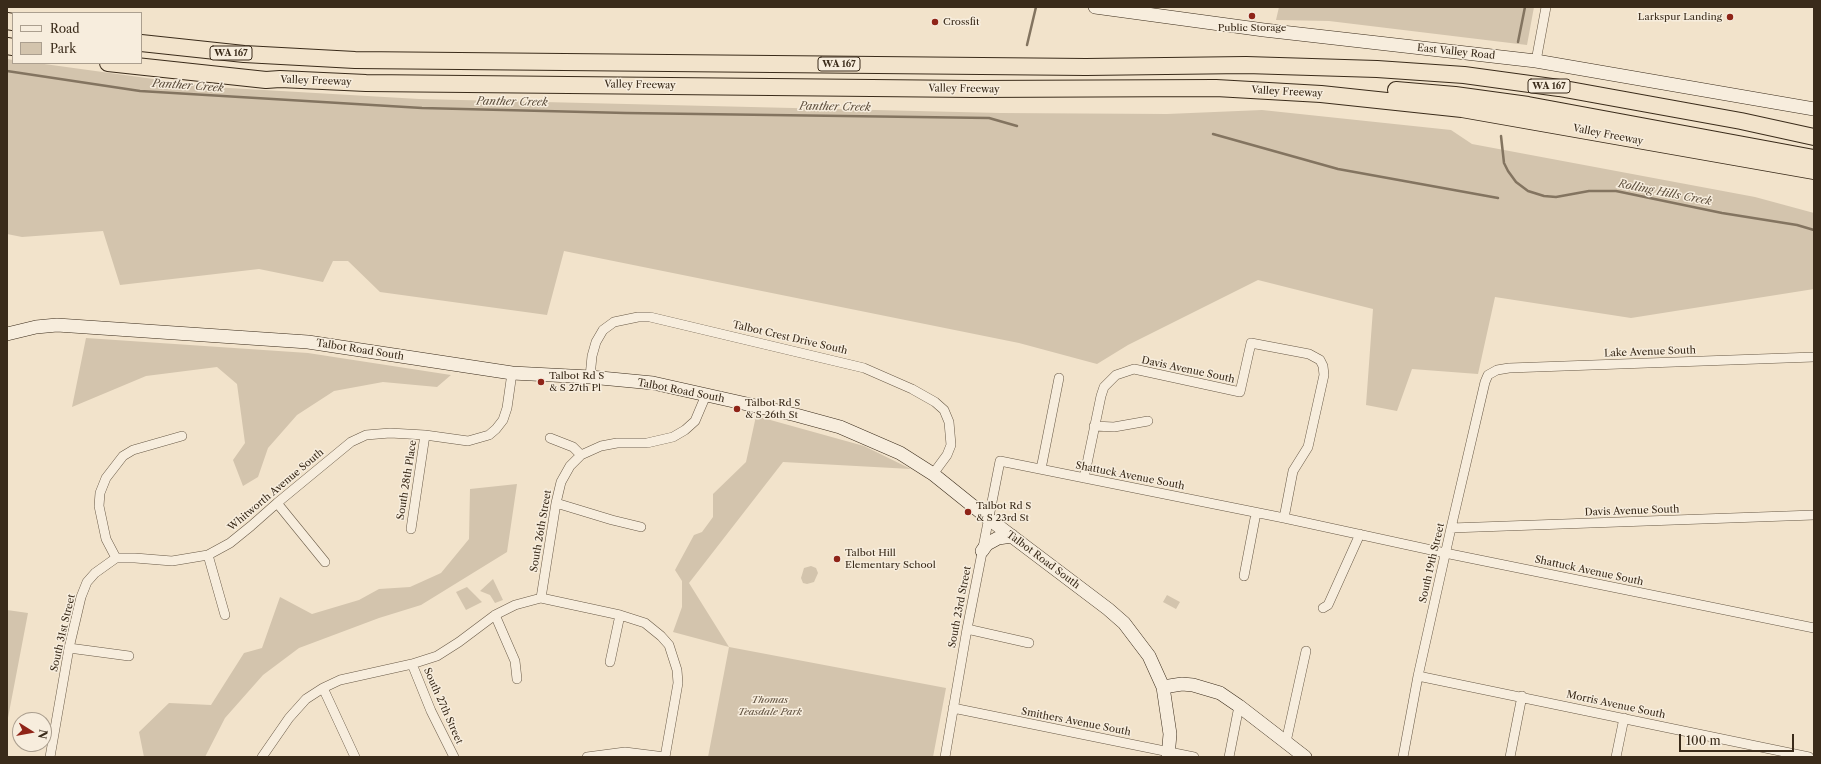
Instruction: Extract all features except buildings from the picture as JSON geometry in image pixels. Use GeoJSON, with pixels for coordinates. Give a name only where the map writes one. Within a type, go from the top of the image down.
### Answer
{"type":"FeatureCollection","features":[{"type":"Feature","properties":{"kind":"highway","name":"WA 167"},"geometry":{"type":"LineString","coordinates":[[142,43],[244,54],[363,60],[1086,67],[1246,65],[1417,71],[1516,82],[1741,121],[1814,137]]}},
{"type":"Feature","properties":{"kind":"highway"},"geometry":{"type":"LineString","coordinates":[[142,62],[263,74],[280,79]]}},
{"type":"Feature","properties":{"kind":"highway","name":"Valley Freeway"},"geometry":{"type":"LineString","coordinates":[[117,64],[239,78],[366,83],[973,89],[1216,88],[1321,94],[1462,109],[1814,171]]}},
{"type":"Feature","properties":{"kind":"highway"},"geometry":{"type":"LineString","coordinates":[[1355,68],[1391,79],[1453,84],[1489,90],[1792,149],[1814,158]]}},
{"type":"Feature","properties":{"kind":"highway"},"geometry":{"type":"LineString","coordinates":[[1216,88],[1228,83],[1276,84],[1376,88],[1455,95],[1528,105],[1792,149],[1814,148]]}},
{"type":"Feature","properties":{"kind":"highway"},"geometry":{"type":"LineString","coordinates":[[1741,121],[1767,121],[1814,128]]}},
{"type":"Feature","properties":{"kind":"highway"},"geometry":{"type":"LineString","coordinates":[[1628,139],[1647,146],[1814,180]]}},
{"type":"Feature","properties":{"kind":"street","name":"East Valley Road"},"geometry":{"type":"LineString","coordinates":[[1095,7],[1264,30],[1536,61],[1814,109]]}},
{"type":"Feature","properties":{"kind":"street"},"geometry":{"type":"LineString","coordinates":[[1536,61],[1546,7]]}},
{"type":"Feature","properties":{"kind":"street","name":"Talbot Crest Drive South"},"geometry":{"type":"LineString","coordinates":[[590,377],[592,356],[596,342],[603,330],[614,322],[638,317],[658,319],[864,368],[912,389],[935,402],[944,410],[949,422],[952,445],[933,474]]}},
{"type":"Feature","properties":{"kind":"street","name":"Talbot Road South"},"geometry":{"type":"LineString","coordinates":[[7,334],[36,327],[57,325],[308,342],[512,373],[590,377],[653,383],[796,414],[840,427],[900,453],[933,474],[1124,623],[1149,656],[1163,687],[1168,713],[1168,754]]}},
{"type":"Feature","properties":{"kind":"street","name":"Davis Avenue South"},"geometry":{"type":"LineString","coordinates":[[1094,426],[1104,387],[1110,379],[1124,371],[1134,370],[1240,392],[1251,343],[1309,354],[1320,360],[1323,366],[1324,376],[1308,447],[1293,471],[1284,518]]}},
{"type":"Feature","properties":{"kind":"street","name":"Lake Avenue South"},"geometry":{"type":"LineString","coordinates":[[1488,376],[1497,370],[1509,368],[1814,357]]}},
{"type":"Feature","properties":{"kind":"street","name":"Whitworth Avenue South"},"geometry":{"type":"LineString","coordinates":[[116,558],[172,561],[208,555],[230,543],[277,502],[351,442],[366,435],[390,433],[425,435],[468,441],[489,435],[496,430],[503,420],[507,408],[512,373]]}},
{"type":"Feature","properties":{"kind":"street","name":"South 19th Street"},"geometry":{"type":"LineString","coordinates":[[1403,757],[1418,676],[1445,553],[1485,382],[1488,376]]}},
{"type":"Feature","properties":{"kind":"street"},"geometry":{"type":"LineString","coordinates":[[1041,469],[1059,378]]}},
{"type":"Feature","properties":{"kind":"street","name":"South 26th Street"},"geometry":{"type":"LineString","coordinates":[[541,598],[556,503],[561,482],[570,466],[581,455],[601,446],[617,443],[647,443],[673,437],[685,430],[694,421],[706,395]]}},
{"type":"Feature","properties":{"kind":"street"},"geometry":{"type":"LineString","coordinates":[[1084,478],[1094,426],[1114,427],[1148,421]]}},
{"type":"Feature","properties":{"kind":"street","name":"South 28th Place"},"geometry":{"type":"LineString","coordinates":[[411,529],[425,435]]}},
{"type":"Feature","properties":{"kind":"street"},"geometry":{"type":"LineString","coordinates":[[116,558],[106,539],[99,506],[100,493],[106,478],[123,456],[133,450],[182,436]]}},
{"type":"Feature","properties":{"kind":"street"},"geometry":{"type":"LineString","coordinates":[[550,438],[573,447],[581,455]]}},
{"type":"Feature","properties":{"kind":"street","name":"Shattuck Avenue South"},"geometry":{"type":"LineString","coordinates":[[1000,461],[1284,518],[1445,553],[1814,628]]}},
{"type":"Feature","properties":{"kind":"street","name":"South 23rd Street"},"geometry":{"type":"LineString","coordinates":[[945,757],[967,629],[1000,461]]}},
{"type":"Feature","properties":{"kind":"street"},"geometry":{"type":"LineString","coordinates":[[277,502],[325,562]]}},
{"type":"Feature","properties":{"kind":"street"},"geometry":{"type":"LineString","coordinates":[[556,503],[641,527]]}},
{"type":"Feature","properties":{"kind":"street"},"geometry":{"type":"LineString","coordinates":[[1244,576],[1256,513]]}},
{"type":"Feature","properties":{"kind":"street","name":"Davis Avenue South"},"geometry":{"type":"LineString","coordinates":[[1451,528],[1814,515]]}},
{"type":"Feature","properties":{"kind":"street"},"geometry":{"type":"LineString","coordinates":[[1323,608],[1328,605],[1360,534]]}},
{"type":"Feature","properties":{"kind":"street"},"geometry":{"type":"LineString","coordinates":[[982,551],[987,544],[998,538],[1012,536]]}},
{"type":"Feature","properties":{"kind":"street"},"geometry":{"type":"LineString","coordinates":[[208,555],[225,615]]}},
{"type":"Feature","properties":{"kind":"street","name":"South 31st Street"},"geometry":{"type":"LineString","coordinates":[[50,757],[69,648],[81,596],[87,582],[95,573],[116,558]]}},
{"type":"Feature","properties":{"kind":"street"},"geometry":{"type":"LineString","coordinates":[[262,757],[289,718],[306,699],[324,688],[340,680],[412,664],[437,656],[454,646],[495,615],[515,605],[541,598],[620,615],[645,623],[662,636],[669,645],[676,670],[677,694],[665,757],[625,752],[587,757]]}},
{"type":"Feature","properties":{"kind":"street"},"geometry":{"type":"LineString","coordinates":[[495,615],[515,661],[517,679]]}},
{"type":"Feature","properties":{"kind":"street"},"geometry":{"type":"LineString","coordinates":[[610,662],[620,615]]}},
{"type":"Feature","properties":{"kind":"street"},"geometry":{"type":"LineString","coordinates":[[967,629],[1029,642]]}},
{"type":"Feature","properties":{"kind":"street"},"geometry":{"type":"LineString","coordinates":[[69,648],[129,656]]}},
{"type":"Feature","properties":{"kind":"street"},"geometry":{"type":"LineString","coordinates":[[1286,742],[1306,651]]}},
{"type":"Feature","properties":{"kind":"street","name":"South 27th Street"},"geometry":{"type":"LineString","coordinates":[[412,664],[431,711],[454,757]]}},
{"type":"Feature","properties":{"kind":"street","name":"Morris Avenue South"},"geometry":{"type":"LineString","coordinates":[[1418,676],[1522,696],[1809,757]]}},
{"type":"Feature","properties":{"kind":"street"},"geometry":{"type":"LineString","coordinates":[[1163,687],[1182,684],[1207,688],[1220,693],[1305,757]]}},
{"type":"Feature","properties":{"kind":"street"},"geometry":{"type":"LineString","coordinates":[[324,688],[355,757]]}},
{"type":"Feature","properties":{"kind":"street"},"geometry":{"type":"LineString","coordinates":[[1510,757],[1522,696]]}},
{"type":"Feature","properties":{"kind":"street"},"geometry":{"type":"LineString","coordinates":[[1230,757],[1239,706]]}},
{"type":"Feature","properties":{"kind":"street","name":"Smithers Avenue South"},"geometry":{"type":"LineString","coordinates":[[953,708],[1168,754],[1194,757]]}},
{"type":"Feature","properties":{"kind":"street"},"geometry":{"type":"LineString","coordinates":[[1616,757],[1624,718]]}},
{"type":"Feature","properties":{"kind":"green space"},"geometry":{"type":"Polygon","coordinates":[[[1279,7],[1534,7],[1527,45],[1329,21],[1276,20],[1279,7]]]}},
{"type":"Feature","properties":{"kind":"green space"},"geometry":{"type":"Polygon","coordinates":[[[7,59],[12,60],[12,64],[44,64],[212,87],[419,99],[1000,113],[1167,114],[1262,110],[1451,130],[1472,144],[1755,197],[1814,213],[1814,289],[1631,318],[1495,297],[1478,374],[1412,369],[1397,411],[1366,405],[1373,309],[1258,280],[1128,345],[1097,364],[1019,343],[564,251],[547,315],[380,292],[348,261],[333,261],[323,282],[259,269],[120,285],[103,231],[22,237],[7,234],[7,59]]]}},
{"type":"Feature","properties":{"kind":"green space"},"geometry":{"type":"Polygon","coordinates":[[[86,338],[308,353],[451,375],[437,387],[383,382],[334,391],[297,415],[268,448],[258,477],[243,486],[233,460],[245,443],[237,384],[217,367],[146,376],[72,407],[86,338]]]}},
{"type":"Feature","properties":{"kind":"green space"},"geometry":{"type":"Polygon","coordinates":[[[756,416],[864,446],[911,469],[783,462],[689,583],[729,647],[673,632],[682,607],[682,581],[675,570],[694,535],[702,532],[713,517],[713,494],[746,462],[756,416]]]}},
{"type":"Feature","properties":{"kind":"green space"},"geometry":{"type":"Polygon","coordinates":[[[517,484],[507,552],[421,605],[379,618],[299,648],[263,675],[225,718],[205,757],[144,757],[139,732],[169,703],[211,705],[244,653],[262,648],[280,597],[312,614],[359,600],[379,589],[410,587],[441,573],[469,539],[470,489],[517,484]]]}},
{"type":"Feature","properties":{"kind":"green space"},"geometry":{"type":"Polygon","coordinates":[[[811,566],[816,568],[818,573],[814,582],[807,584],[803,583],[801,578],[804,568],[811,566]]]}},
{"type":"Feature","properties":{"kind":"green space"},"geometry":{"type":"Polygon","coordinates":[[[493,579],[503,600],[495,603],[490,595],[480,591],[493,579]]]}},
{"type":"Feature","properties":{"kind":"green space"},"geometry":{"type":"Polygon","coordinates":[[[467,587],[482,602],[466,610],[456,592],[467,587]]]}},
{"type":"Feature","properties":{"kind":"green space"},"geometry":{"type":"Polygon","coordinates":[[[1167,595],[1180,602],[1176,609],[1163,602],[1167,595]]]}},
{"type":"Feature","properties":{"kind":"green space"},"geometry":{"type":"Polygon","coordinates":[[[7,610],[28,613],[7,723],[7,610]]]}},
{"type":"Feature","properties":{"kind":"green space","name":"Thomas Teasdale Park"},"geometry":{"type":"Polygon","coordinates":[[[729,647],[946,688],[933,757],[708,757],[729,647]]]}},
{"type":"Feature","properties":{"kind":"waterway","name":"Panther Creek"},"geometry":{"type":"LineString","coordinates":[[1027,45],[1036,7]]}},
{"type":"Feature","properties":{"kind":"waterway"},"geometry":{"type":"LineString","coordinates":[[1518,42],[1525,7]]}},
{"type":"Feature","properties":{"kind":"waterway","name":"Panther Creek"},"geometry":{"type":"LineString","coordinates":[[7,71],[140,91],[422,108],[626,113],[989,118],[1017,126]]}},
{"type":"Feature","properties":{"kind":"waterway"},"geometry":{"type":"LineString","coordinates":[[1213,134],[1338,169],[1498,198]]}},
{"type":"Feature","properties":{"kind":"waterway","name":"Rolling Hills Creek"},"geometry":{"type":"LineString","coordinates":[[1501,136],[1504,163],[1508,171],[1516,182],[1528,191],[1544,196],[1556,197],[1589,191],[1616,191],[1722,213],[1797,225],[1814,230]]}},
{"type":"Feature","properties":{"kind":"place","name":"Public Storage"},"geometry":{"type":"Point","coordinates":[1252,16]}},
{"type":"Feature","properties":{"kind":"place","name":"Larkspur Landing"},"geometry":{"type":"Point","coordinates":[1730,17]}},
{"type":"Feature","properties":{"kind":"place","name":"Crossfit"},"geometry":{"type":"Point","coordinates":[935,22]}},
{"type":"Feature","properties":{"kind":"place","name":"Talbot Rd S & S 27th Pl"},"geometry":{"type":"Point","coordinates":[541,382]}},
{"type":"Feature","properties":{"kind":"place","name":"Talbot Rd S & S 26th St"},"geometry":{"type":"Point","coordinates":[737,409]}},
{"type":"Feature","properties":{"kind":"place","name":"Talbot Rd S & S 23rd St"},"geometry":{"type":"Point","coordinates":[968,512]}},
{"type":"Feature","properties":{"kind":"place","name":"Talbot Hill Elementary School"},"geometry":{"type":"Point","coordinates":[837,559]}}]}
